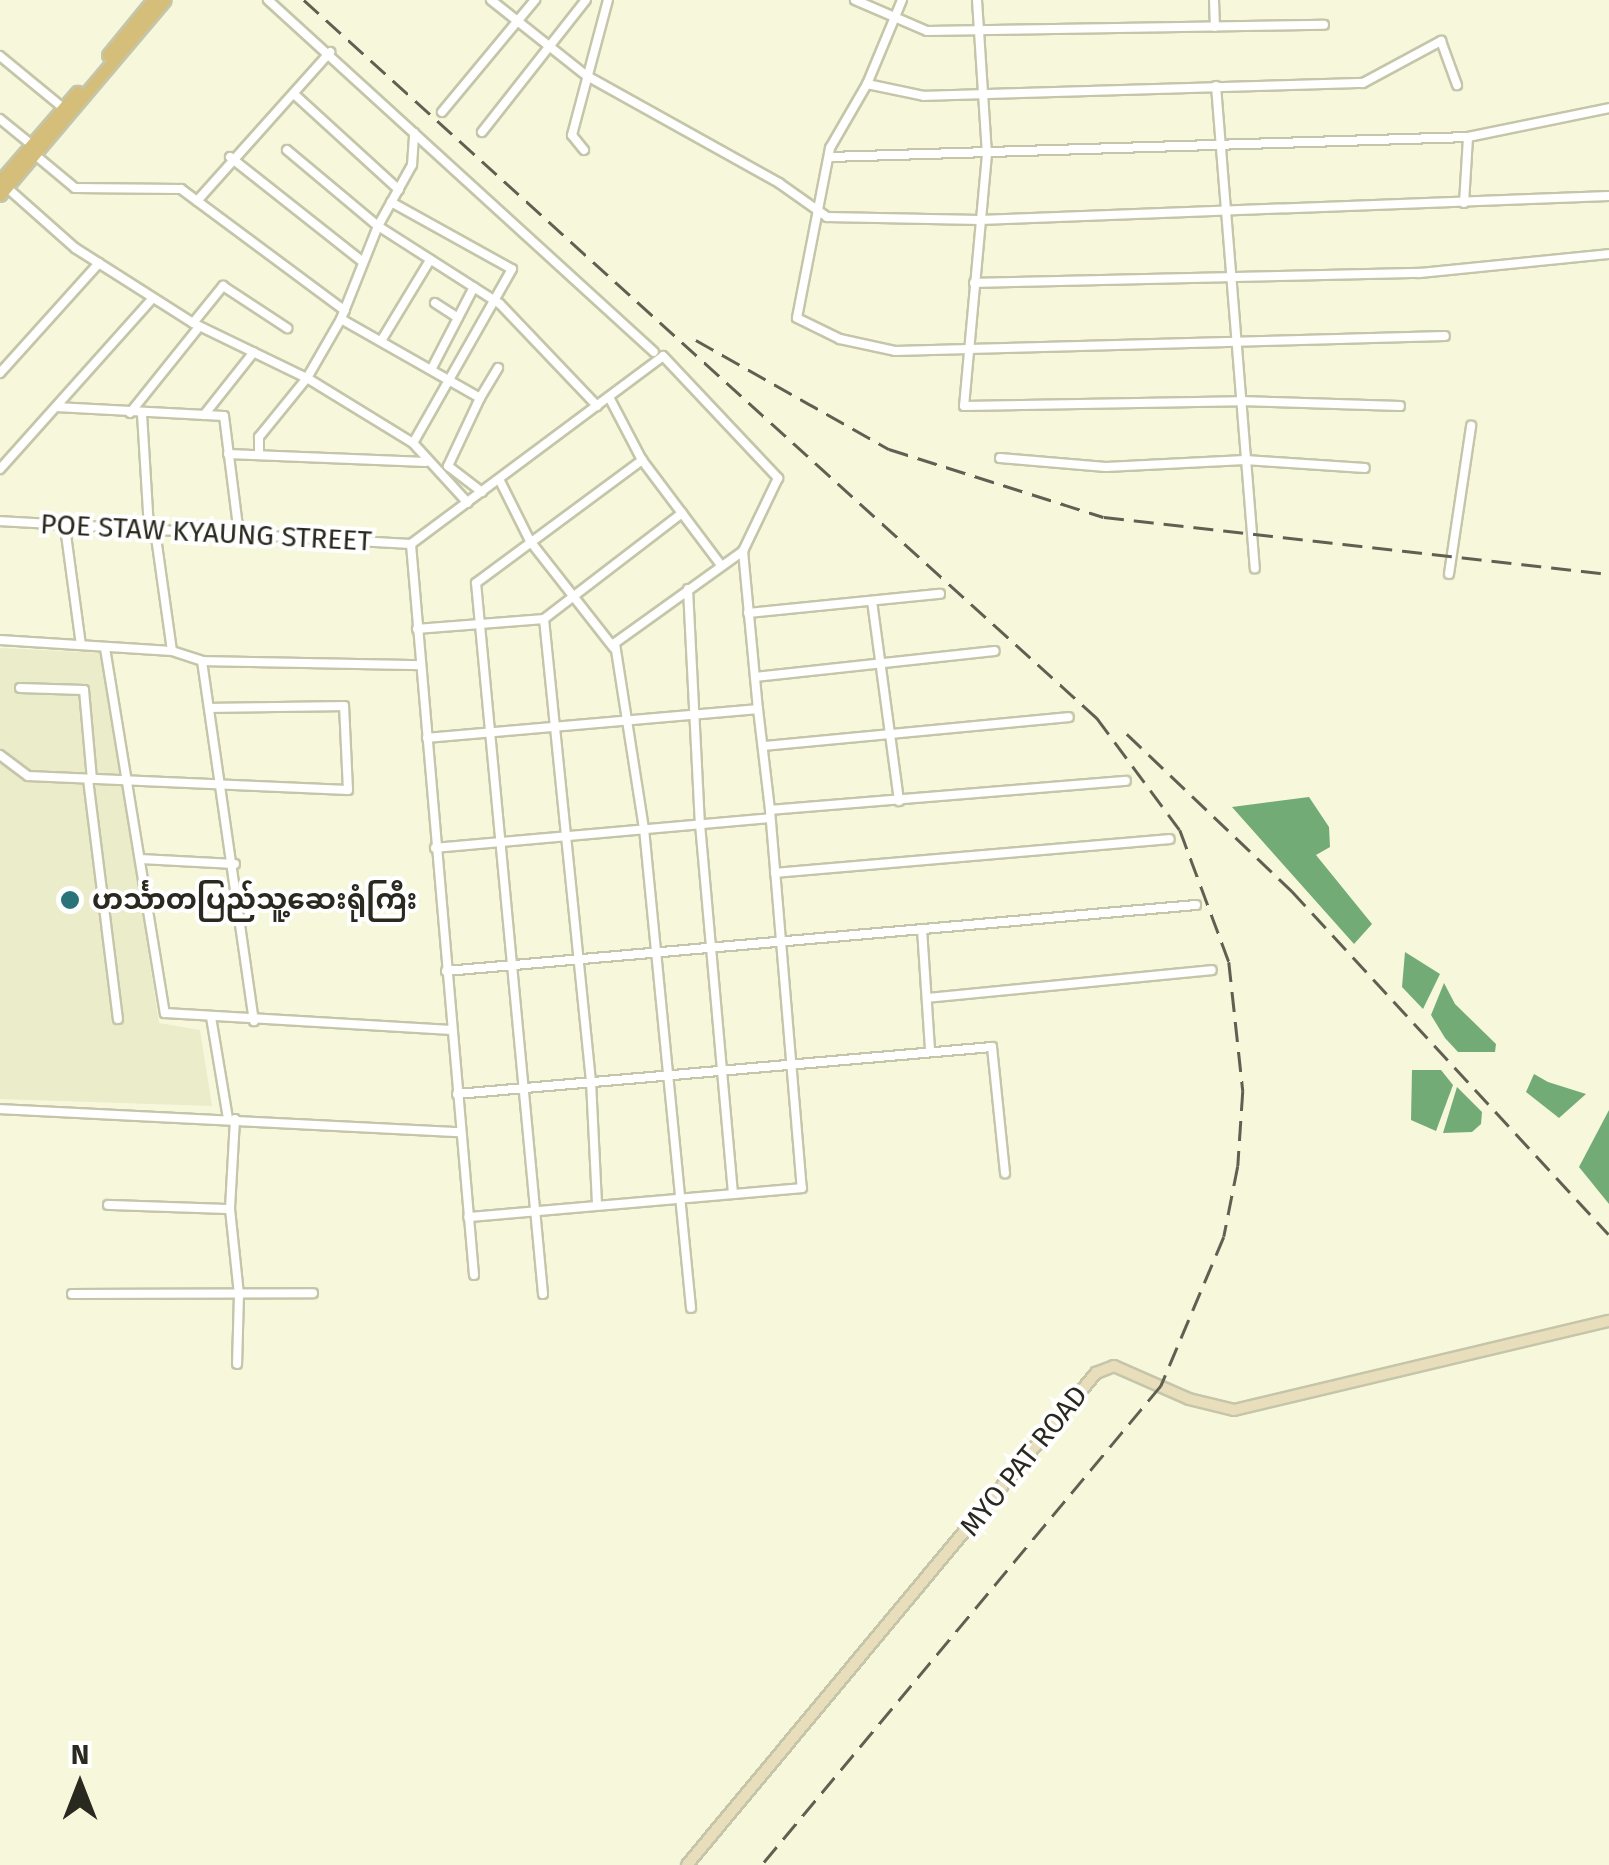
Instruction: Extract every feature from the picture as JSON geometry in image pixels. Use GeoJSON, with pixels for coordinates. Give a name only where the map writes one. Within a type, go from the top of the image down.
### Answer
{"type":"FeatureCollection","features":[{"type":"Feature","properties":{"kind":"main road"},"geometry":{"type":"LineString","coordinates":[[67,111],[153,0]]}},
{"type":"Feature","properties":{"kind":"main road"},"geometry":{"type":"LineString","coordinates":[[2,186],[165,0]]}},
{"type":"Feature","properties":{"kind":"main road","name":"MYO PAT ROAD"},"geometry":{"type":"LineString","coordinates":[[687,1865],[1096,1372],[1114,1366],[1189,1399],[1234,1410],[1609,1321]]}},
{"type":"Feature","properties":{"kind":"street"},"geometry":{"type":"LineString","coordinates":[[268,0],[330,52],[654,352]]}},
{"type":"Feature","properties":{"kind":"street"},"geometry":{"type":"LineString","coordinates":[[492,0],[551,51],[588,76],[779,182],[819,216],[980,220],[1609,196]]}},
{"type":"Feature","properties":{"kind":"street"},"geometry":{"type":"LineString","coordinates":[[442,112],[534,0]]}},
{"type":"Feature","properties":{"kind":"street"},"geometry":{"type":"LineString","coordinates":[[482,132],[551,51],[586,0]]}},
{"type":"Feature","properties":{"kind":"street"},"geometry":{"type":"LineString","coordinates":[[584,150],[572,135],[608,0]]}},
{"type":"Feature","properties":{"kind":"street"},"geometry":{"type":"LineString","coordinates":[[854,0],[927,30],[979,33],[1324,25]]}},
{"type":"Feature","properties":{"kind":"street"},"geometry":{"type":"LineString","coordinates":[[902,0],[867,84],[829,157],[797,318],[840,340],[896,351],[969,344],[1445,336]]}},
{"type":"Feature","properties":{"kind":"street"},"geometry":{"type":"LineString","coordinates":[[978,0],[987,95],[986,154],[964,406],[1240,401],[1400,406]]}},
{"type":"Feature","properties":{"kind":"street"},"geometry":{"type":"LineString","coordinates":[[1214,0],[1215,27]]}},
{"type":"Feature","properties":{"kind":"street"},"geometry":{"type":"LineString","coordinates":[[867,84],[924,96],[1363,82],[1441,41],[1457,85]]}},
{"type":"Feature","properties":{"kind":"street"},"geometry":{"type":"LineString","coordinates":[[197,201],[230,157],[330,52]]}},
{"type":"Feature","properties":{"kind":"street"},"geometry":{"type":"LineString","coordinates":[[0,56],[67,111]]}},
{"type":"Feature","properties":{"kind":"street"},"geometry":{"type":"LineString","coordinates":[[1216,86],[1255,568]]}},
{"type":"Feature","properties":{"kind":"street"},"geometry":{"type":"LineString","coordinates":[[294,94],[399,190]]}},
{"type":"Feature","properties":{"kind":"street"},"geometry":{"type":"LineString","coordinates":[[829,157],[1468,137],[1609,108]]}},
{"type":"Feature","properties":{"kind":"street"},"geometry":{"type":"LineString","coordinates":[[0,119],[75,188],[182,190],[343,315],[480,398]]}},
{"type":"Feature","properties":{"kind":"street"},"geometry":{"type":"LineString","coordinates":[[259,455],[259,438],[308,378],[343,315],[378,226],[412,165],[414,133]]}},
{"type":"Feature","properties":{"kind":"street"},"geometry":{"type":"LineString","coordinates":[[1464,203],[1468,137]]}},
{"type":"Feature","properties":{"kind":"street"},"geometry":{"type":"LineString","coordinates":[[287,150],[378,226],[492,299],[596,406]]}},
{"type":"Feature","properties":{"kind":"street"},"geometry":{"type":"LineString","coordinates":[[230,157],[363,262]]}},
{"type":"Feature","properties":{"kind":"street"},"geometry":{"type":"LineString","coordinates":[[2,186],[99,263],[196,325],[308,378],[413,443],[426,462],[468,503]]}},
{"type":"Feature","properties":{"kind":"street"},"geometry":{"type":"LineString","coordinates":[[392,202],[512,269],[413,443]]}},
{"type":"Feature","properties":{"kind":"street"},"geometry":{"type":"LineString","coordinates":[[974,283],[1486,270],[1523,258],[1609,254]]}},
{"type":"Feature","properties":{"kind":"street"},"geometry":{"type":"LineString","coordinates":[[381,341],[430,260]]}},
{"type":"Feature","properties":{"kind":"street"},"geometry":{"type":"LineString","coordinates":[[0,374],[99,263]]}},
{"type":"Feature","properties":{"kind":"street"},"geometry":{"type":"LineString","coordinates":[[130,413],[223,286],[287,328]]}},
{"type":"Feature","properties":{"kind":"street"},"geometry":{"type":"LineString","coordinates":[[432,368],[474,287]]}},
{"type":"Feature","properties":{"kind":"street"},"geometry":{"type":"LineString","coordinates":[[0,469],[153,298]]}},
{"type":"Feature","properties":{"kind":"street"},"geometry":{"type":"LineString","coordinates":[[434,303],[458,318]]}},
{"type":"Feature","properties":{"kind":"street"},"geometry":{"type":"LineString","coordinates":[[204,415],[254,352]]}},
{"type":"Feature","properties":{"kind":"street"},"geometry":{"type":"LineString","coordinates":[[468,1217],[597,1202],[686,1202],[802,1188],[764,746],[742,551],[778,478],[662,356],[411,544],[416,628],[460,1132],[468,1217],[474,1275]]}},
{"type":"Feature","properties":{"kind":"street"},"geometry":{"type":"LineString","coordinates":[[482,492],[448,466],[498,368]]}},
{"type":"Feature","properties":{"kind":"street"},"geometry":{"type":"LineString","coordinates":[[609,396],[642,460],[720,564]]}},
{"type":"Feature","properties":{"kind":"street"},"geometry":{"type":"LineString","coordinates":[[56,407],[224,416],[239,534]]}},
{"type":"Feature","properties":{"kind":"street"},"geometry":{"type":"LineString","coordinates":[[142,414],[152,530],[172,651]]}},
{"type":"Feature","properties":{"kind":"street"},"geometry":{"type":"LineString","coordinates":[[1449,574],[1471,426]]}},
{"type":"Feature","properties":{"kind":"street"},"geometry":{"type":"LineString","coordinates":[[228,454],[426,462]]}},
{"type":"Feature","properties":{"kind":"street"},"geometry":{"type":"LineString","coordinates":[[1000,458],[1106,467],[1245,460],[1365,468]]}},
{"type":"Feature","properties":{"kind":"street"},"geometry":{"type":"LineString","coordinates":[[543,1294],[533,1210],[530,1121],[520,1087],[476,583],[642,460]]}},
{"type":"Feature","properties":{"kind":"street"},"geometry":{"type":"LineString","coordinates":[[500,479],[530,541],[570,597],[616,650]]}},
{"type":"Feature","properties":{"kind":"street"},"geometry":{"type":"LineString","coordinates":[[416,628],[544,619],[682,512]]}},
{"type":"Feature","properties":{"kind":"street","name":"POE STAW KYAUNG STREET"},"geometry":{"type":"LineString","coordinates":[[0,522],[411,544]]}},
{"type":"Feature","properties":{"kind":"street"},"geometry":{"type":"LineString","coordinates":[[65,527],[82,645]]}},
{"type":"Feature","properties":{"kind":"street"},"geometry":{"type":"LineString","coordinates":[[692,1308],[686,1202],[666,1078],[644,829],[624,721],[615,643],[742,551]]}},
{"type":"Feature","properties":{"kind":"street"},"geometry":{"type":"LineString","coordinates":[[688,588],[700,824],[732,1194]]}},
{"type":"Feature","properties":{"kind":"street"},"geometry":{"type":"LineString","coordinates":[[748,613],[940,594]]}},
{"type":"Feature","properties":{"kind":"street"},"geometry":{"type":"LineString","coordinates":[[872,600],[899,801]]}},
{"type":"Feature","properties":{"kind":"street"},"geometry":{"type":"LineString","coordinates":[[544,619],[591,1081],[597,1202]]}},
{"type":"Feature","properties":{"kind":"street"},"geometry":{"type":"LineString","coordinates":[[0,640],[172,651],[202,661],[420,665]]}},
{"type":"Feature","properties":{"kind":"street"},"geometry":{"type":"LineString","coordinates":[[105,648],[165,1013],[451,1030]]}},
{"type":"Feature","properties":{"kind":"street"},"geometry":{"type":"LineString","coordinates":[[755,678],[995,651]]}},
{"type":"Feature","properties":{"kind":"street"},"geometry":{"type":"LineString","coordinates":[[202,661],[235,864],[254,1021]]}},
{"type":"Feature","properties":{"kind":"street"},"geometry":{"type":"LineString","coordinates":[[20,688],[84,690],[90,779],[118,1019]]}},
{"type":"Feature","properties":{"kind":"street"},"geometry":{"type":"LineString","coordinates":[[0,754],[28,776],[348,790],[344,706],[209,708]]}},
{"type":"Feature","properties":{"kind":"street"},"geometry":{"type":"LineString","coordinates":[[427,738],[758,710]]}},
{"type":"Feature","properties":{"kind":"street"},"geometry":{"type":"LineString","coordinates":[[764,746],[1069,717]]}},
{"type":"Feature","properties":{"kind":"street"},"geometry":{"type":"LineString","coordinates":[[435,848],[1126,782]]}},
{"type":"Feature","properties":{"kind":"street"},"geometry":{"type":"LineString","coordinates":[[775,873],[1170,839]]}},
{"type":"Feature","properties":{"kind":"street"},"geometry":{"type":"LineString","coordinates":[[140,859],[235,864]]}},
{"type":"Feature","properties":{"kind":"street"},"geometry":{"type":"LineString","coordinates":[[446,971],[1196,905]]}},
{"type":"Feature","properties":{"kind":"street"},"geometry":{"type":"LineString","coordinates":[[922,929],[930,1051]]}},
{"type":"Feature","properties":{"kind":"street"},"geometry":{"type":"LineString","coordinates":[[927,998],[1212,970]]}},
{"type":"Feature","properties":{"kind":"street"},"geometry":{"type":"LineString","coordinates":[[210,1017],[232,1119],[230,1210],[240,1294],[237,1364]]}},
{"type":"Feature","properties":{"kind":"street"},"geometry":{"type":"LineString","coordinates":[[457,1094],[992,1047],[1005,1173]]}},
{"type":"Feature","properties":{"kind":"street"},"geometry":{"type":"LineString","coordinates":[[0,1108],[460,1132]]}},
{"type":"Feature","properties":{"kind":"street"},"geometry":{"type":"LineString","coordinates":[[108,1204],[230,1210]]}},
{"type":"Feature","properties":{"kind":"street"},"geometry":{"type":"LineString","coordinates":[[72,1294],[313,1294]]}},
{"type":"Feature","properties":{"kind":"shaded area","name":"ဟင်္သာတပြည်သူ့ဆေးရုံကြီး"},"geometry":{"type":"Polygon","coordinates":[[[0,648],[102,653],[159,1023],[200,1030],[212,1106],[0,1099],[0,648]]]}},
{"type":"Feature","properties":{"kind":"shaded area"},"geometry":{"type":"Polygon","coordinates":[[[1309,797],[1329,827],[1330,847],[1316,855],[1372,924],[1354,944],[1232,807],[1309,797]]]}},
{"type":"Feature","properties":{"kind":"shaded area"},"geometry":{"type":"Polygon","coordinates":[[[1405,952],[1440,974],[1423,1009],[1402,987],[1405,952]]]}},
{"type":"Feature","properties":{"kind":"shaded area"},"geometry":{"type":"Polygon","coordinates":[[[1444,983],[1455,1004],[1496,1044],[1495,1052],[1458,1052],[1445,1038],[1431,1015],[1444,983]]]}},
{"type":"Feature","properties":{"kind":"shaded area"},"geometry":{"type":"Polygon","coordinates":[[[1412,1070],[1441,1070],[1453,1085],[1436,1131],[1411,1120],[1412,1070]]]}},
{"type":"Feature","properties":{"kind":"shaded area"},"geometry":{"type":"Polygon","coordinates":[[[1534,1074],[1586,1094],[1559,1118],[1526,1092],[1534,1074]]]}},
{"type":"Feature","properties":{"kind":"shaded area"},"geometry":{"type":"Polygon","coordinates":[[[1457,1087],[1482,1112],[1481,1124],[1472,1132],[1443,1133],[1457,1087]]]}},
{"type":"Feature","properties":{"kind":"shaded area"},"geometry":{"type":"Polygon","coordinates":[[[1609,1110],[1609,1204],[1579,1167],[1609,1110]]]}},
{"type":"Feature","properties":{"kind":"railway"},"geometry":{"type":"LineString","coordinates":[[304,0],[1097,718],[1180,830],[1229,962],[1243,1091],[1238,1166],[1224,1237],[1161,1386],[762,1865]]}},
{"type":"Feature","properties":{"kind":"railway"},"geometry":{"type":"LineString","coordinates":[[696,340],[889,449],[1104,517],[1609,574]]}},
{"type":"Feature","properties":{"kind":"railway"},"geometry":{"type":"LineString","coordinates":[[1127,734],[1292,891],[1609,1234]]}},
{"type":"Feature","properties":{"kind":"place","name":"ဟင်္သာတပြည်သူ့ဆေးရုံကြီး"},"geometry":{"type":"Point","coordinates":[70,900]}}]}
